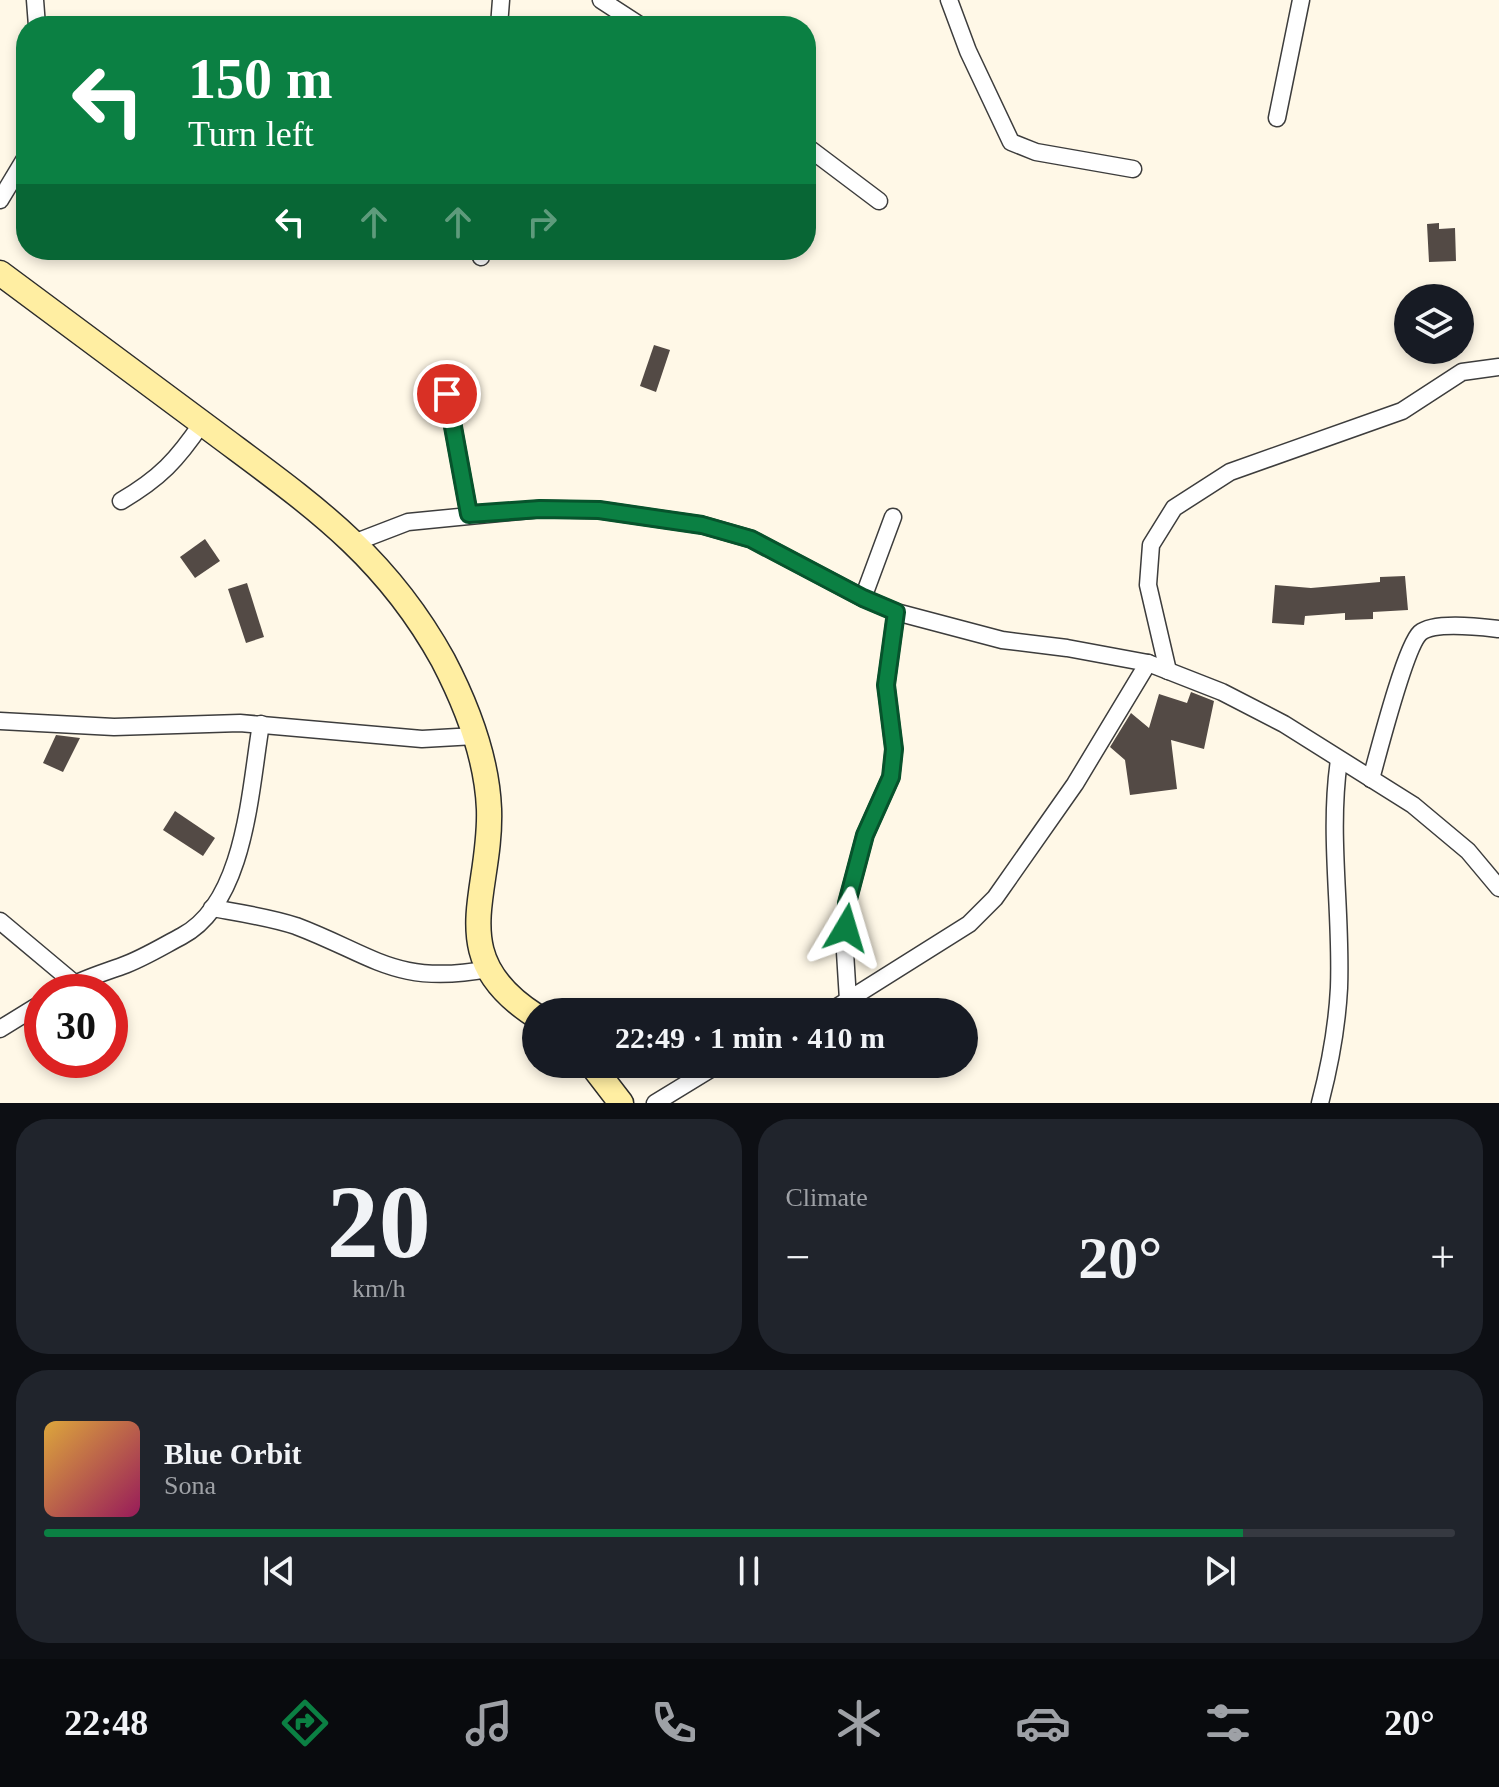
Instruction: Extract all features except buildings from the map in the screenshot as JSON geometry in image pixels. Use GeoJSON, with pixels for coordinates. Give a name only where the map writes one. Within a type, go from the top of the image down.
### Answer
{"type":"FeatureCollection","features":[{"type":"Feature","properties":{"kind":"main road"},"geometry":{"type":"LineString","coordinates":[[0,273],[356,542],[408,602],[443,660],[475,736],[487,784],[489,813],[478,928],[479,949],[498,985],[522,1005]]}},
{"type":"Feature","properties":{"kind":"main road"},"geometry":{"type":"LineString","coordinates":[[602,1078],[621,1103]]}},
{"type":"Feature","properties":{"kind":"street"},"geometry":{"type":"LineString","coordinates":[[601,0],[626,16]]}},
{"type":"Feature","properties":{"kind":"street"},"geometry":{"type":"LineString","coordinates":[[949,0],[968,51],[1011,142],[1036,152],[1133,169]]}},
{"type":"Feature","properties":{"kind":"street"},"geometry":{"type":"LineString","coordinates":[[1277,118],[1301,0]]}},
{"type":"Feature","properties":{"kind":"street"},"geometry":{"type":"LineString","coordinates":[[816,154],[879,201]]}},
{"type":"Feature","properties":{"kind":"street"},"geometry":{"type":"LineString","coordinates":[[0,200],[16,174]]}},
{"type":"Feature","properties":{"kind":"street"},"geometry":{"type":"LineString","coordinates":[[1168,671],[1148,585],[1151,545],[1174,508],[1230,472],[1402,411],[1462,372],[1499,367]]}},
{"type":"Feature","properties":{"kind":"street"},"geometry":{"type":"LineString","coordinates":[[447,394],[469,514]]}},
{"type":"Feature","properties":{"kind":"street"},"geometry":{"type":"LineString","coordinates":[[121,501],[152,483],[176,462],[202,423]]}},
{"type":"Feature","properties":{"kind":"street"},"geometry":{"type":"LineString","coordinates":[[356,542],[408,522],[540,509],[599,510],[702,525],[751,539],[896,612],[1002,640],[1148,663],[1222,692],[1284,724],[1413,805],[1468,851],[1499,888]]}},
{"type":"Feature","properties":{"kind":"street"},"geometry":{"type":"LineString","coordinates":[[863,598],[893,517]]}},
{"type":"Feature","properties":{"kind":"street"},"geometry":{"type":"LineString","coordinates":[[848,998],[845,952],[847,903],[865,835],[891,777],[894,749],[886,685],[896,612]]}},
{"type":"Feature","properties":{"kind":"street"},"geometry":{"type":"LineString","coordinates":[[1371,779],[1391,708],[1414,642],[1421,632],[1435,627],[1499,629]]}},
{"type":"Feature","properties":{"kind":"street"},"geometry":{"type":"LineString","coordinates":[[851,998],[969,924],[995,898],[1075,784],[1148,663]]}},
{"type":"Feature","properties":{"kind":"street"},"geometry":{"type":"LineString","coordinates":[[0,721],[114,727],[184,723],[261,724],[422,739],[475,736]]}},
{"type":"Feature","properties":{"kind":"street"},"geometry":{"type":"LineString","coordinates":[[100,974],[126,965],[185,934],[212,908],[224,890],[243,833],[261,724]]}},
{"type":"Feature","properties":{"kind":"street"},"geometry":{"type":"LineString","coordinates":[[1320,1103],[1334,1035],[1339,987],[1333,841],[1334,794],[1339,760]]}},
{"type":"Feature","properties":{"kind":"street"},"geometry":{"type":"LineString","coordinates":[[212,908],[291,925],[376,963],[406,972],[455,975],[489,969]]}},
{"type":"Feature","properties":{"kind":"street"},"geometry":{"type":"LineString","coordinates":[[0,921],[63,974]]}},
{"type":"Feature","properties":{"kind":"street"},"geometry":{"type":"LineString","coordinates":[[0,1029],[24,1014]]}},
{"type":"Feature","properties":{"kind":"street"},"geometry":{"type":"LineString","coordinates":[[655,1103],[696,1078]]}},
{"type":"Feature","properties":{"kind":"route"},"geometry":{"type":"LineString","coordinates":[[447,394],[469,514],[540,509],[599,510],[702,525],[751,539],[896,612],[886,685],[894,749],[891,777],[865,835],[847,903],[846,928]]}}]}
